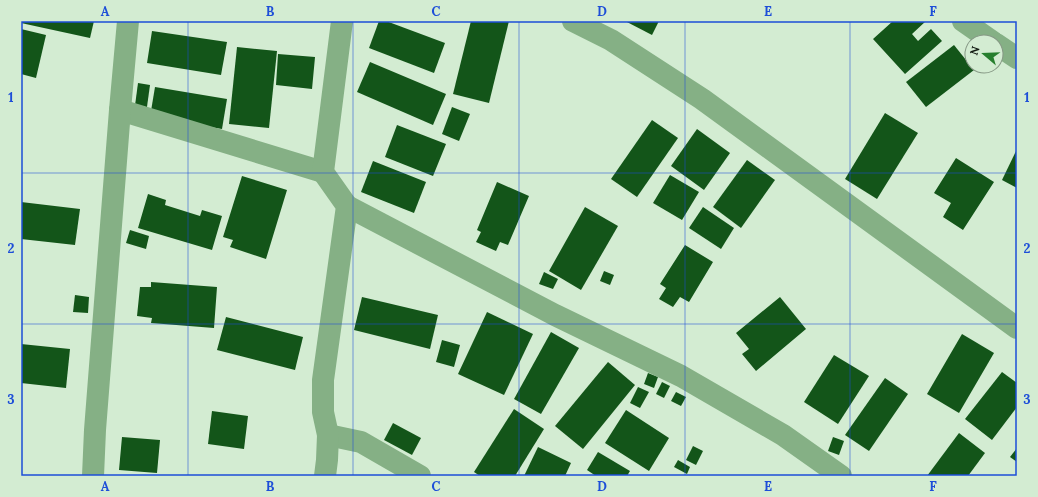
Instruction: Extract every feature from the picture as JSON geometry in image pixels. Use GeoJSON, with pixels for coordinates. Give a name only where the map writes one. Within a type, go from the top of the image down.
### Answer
{"type":"FeatureCollection","features":[{"type":"Feature","properties":{"kind":"street"},"geometry":{"type":"LineString","coordinates":[[93,476],[128,21]]}},
{"type":"Feature","properties":{"kind":"street"},"geometry":{"type":"LineString","coordinates":[[323,172],[342,21]]}},
{"type":"Feature","properties":{"kind":"street"},"geometry":{"type":"LineString","coordinates":[[573,21],[611,40],[702,99],[1017,328]]}},
{"type":"Feature","properties":{"kind":"street"},"geometry":{"type":"LineString","coordinates":[[964,21],[983,34]]}},
{"type":"Feature","properties":{"kind":"street"},"geometry":{"type":"LineString","coordinates":[[1004,49],[1017,58]]}},
{"type":"Feature","properties":{"kind":"street"},"geometry":{"type":"LineString","coordinates":[[120,110],[323,172],[347,206],[555,315],[681,376],[783,435],[841,476]]}},
{"type":"Feature","properties":{"kind":"street"},"geometry":{"type":"LineString","coordinates":[[326,476],[328,435],[323,412],[323,380],[347,206]]}},
{"type":"Feature","properties":{"kind":"street"},"geometry":{"type":"LineString","coordinates":[[328,435],[361,442],[420,476]]}},
{"type":"Feature","properties":{"kind":"building"},"geometry":{"type":"Polygon","coordinates":[[[21,21],[94,21],[90,38],[21,23],[21,21]]]}},
{"type":"Feature","properties":{"kind":"building"},"geometry":{"type":"Polygon","coordinates":[[[379,21],[386,21],[445,43],[434,73],[369,48],[379,21]]]}},
{"type":"Feature","properties":{"kind":"building"},"geometry":{"type":"Polygon","coordinates":[[[471,21],[509,21],[489,103],[453,94],[471,21]]]}},
{"type":"Feature","properties":{"kind":"building"},"geometry":{"type":"Polygon","coordinates":[[[625,21],[659,21],[652,35],[625,21]]]}},
{"type":"Feature","properties":{"kind":"building"},"geometry":{"type":"Polygon","coordinates":[[[893,21],[926,21],[912,34],[918,41],[931,29],[942,41],[905,74],[873,39],[893,21]]]}},
{"type":"Feature","properties":{"kind":"building"},"geometry":{"type":"Polygon","coordinates":[[[21,29],[46,35],[36,78],[21,74],[21,29]]]}},
{"type":"Feature","properties":{"kind":"building"},"geometry":{"type":"Polygon","coordinates":[[[152,31],[227,42],[221,75],[147,63],[152,31]]]}},
{"type":"Feature","properties":{"kind":"building"},"geometry":{"type":"Polygon","coordinates":[[[954,45],[964,58],[964,74],[969,74],[926,107],[906,82],[954,45]]]}},
{"type":"Feature","properties":{"kind":"building"},"geometry":{"type":"Polygon","coordinates":[[[237,47],[277,51],[269,128],[229,124],[237,47]]]}},
{"type":"Feature","properties":{"kind":"building"},"geometry":{"type":"Polygon","coordinates":[[[278,54],[315,57],[312,89],[276,85],[278,54]]]}},
{"type":"Feature","properties":{"kind":"building"},"geometry":{"type":"Polygon","coordinates":[[[370,62],[446,94],[433,125],[357,92],[370,62]]]}},
{"type":"Feature","properties":{"kind":"building"},"geometry":{"type":"Polygon","coordinates":[[[138,83],[150,85],[146,114],[134,113],[138,83]]]}},
{"type":"Feature","properties":{"kind":"building"},"geometry":{"type":"Polygon","coordinates":[[[155,87],[227,99],[222,129],[150,117],[155,87]]]}},
{"type":"Feature","properties":{"kind":"building"},"geometry":{"type":"Polygon","coordinates":[[[452,107],[470,114],[459,141],[442,134],[452,107]]]}},
{"type":"Feature","properties":{"kind":"building"},"geometry":{"type":"Polygon","coordinates":[[[885,113],[918,133],[877,199],[845,179],[885,113]]]}},
{"type":"Feature","properties":{"kind":"building"},"geometry":{"type":"Polygon","coordinates":[[[652,120],[678,138],[637,197],[611,179],[652,120]]]}},
{"type":"Feature","properties":{"kind":"building"},"geometry":{"type":"Polygon","coordinates":[[[397,125],[446,144],[433,176],[385,157],[397,125]]]}},
{"type":"Feature","properties":{"kind":"building"},"geometry":{"type":"Polygon","coordinates":[[[697,129],[730,153],[704,190],[671,166],[697,129]]]}},
{"type":"Feature","properties":{"kind":"building"},"geometry":{"type":"Polygon","coordinates":[[[1017,149],[1017,188],[1002,180],[1017,149]]]}},
{"type":"Feature","properties":{"kind":"building"},"geometry":{"type":"Polygon","coordinates":[[[956,158],[994,182],[963,230],[943,217],[951,203],[934,193],[956,158]]]}},
{"type":"Feature","properties":{"kind":"building"},"geometry":{"type":"Polygon","coordinates":[[[747,160],[775,180],[741,228],[713,207],[747,160]]]}},
{"type":"Feature","properties":{"kind":"building"},"geometry":{"type":"Polygon","coordinates":[[[373,161],[426,182],[414,213],[361,192],[373,161]]]}},
{"type":"Feature","properties":{"kind":"building"},"geometry":{"type":"Polygon","coordinates":[[[670,175],[699,192],[682,220],[653,203],[670,175]]]}},
{"type":"Feature","properties":{"kind":"building"},"geometry":{"type":"Polygon","coordinates":[[[242,176],[287,190],[266,259],[230,247],[233,240],[223,237],[242,176]]]}},
{"type":"Feature","properties":{"kind":"building"},"geometry":{"type":"Polygon","coordinates":[[[497,182],[529,196],[508,245],[500,242],[496,251],[476,242],[481,232],[477,230],[497,182]]]}},
{"type":"Feature","properties":{"kind":"building"},"geometry":{"type":"Polygon","coordinates":[[[148,194],[166,200],[165,205],[200,216],[202,210],[222,216],[212,250],[138,228],[148,194]]]}},
{"type":"Feature","properties":{"kind":"building"},"geometry":{"type":"Polygon","coordinates":[[[21,202],[80,209],[75,245],[21,239],[21,202]]]}},
{"type":"Feature","properties":{"kind":"building"},"geometry":{"type":"Polygon","coordinates":[[[585,207],[618,226],[581,290],[549,271],[585,207]]]}},
{"type":"Feature","properties":{"kind":"building"},"geometry":{"type":"Polygon","coordinates":[[[703,207],[734,228],[721,249],[689,228],[703,207]]]}},
{"type":"Feature","properties":{"kind":"building"},"geometry":{"type":"Polygon","coordinates":[[[130,230],[149,236],[146,249],[126,243],[130,230]]]}},
{"type":"Feature","properties":{"kind":"building"},"geometry":{"type":"Polygon","coordinates":[[[685,245],[713,262],[689,302],[680,297],[673,307],[659,299],[666,288],[660,284],[685,245]]]}},
{"type":"Feature","properties":{"kind":"building"},"geometry":{"type":"Polygon","coordinates":[[[604,271],[614,275],[610,285],[600,281],[604,271]]]}},
{"type":"Feature","properties":{"kind":"building"},"geometry":{"type":"Polygon","coordinates":[[[544,272],[558,279],[553,289],[539,284],[544,272]]]}},
{"type":"Feature","properties":{"kind":"building"},"geometry":{"type":"Polygon","coordinates":[[[151,282],[217,287],[214,328],[151,323],[152,318],[137,316],[140,287],[151,287],[151,282]]]}},
{"type":"Feature","properties":{"kind":"building"},"geometry":{"type":"Polygon","coordinates":[[[75,295],[89,297],[88,313],[73,312],[75,295]]]}},
{"type":"Feature","properties":{"kind":"building"},"geometry":{"type":"Polygon","coordinates":[[[362,297],[438,315],[430,349],[354,330],[362,297]]]}},
{"type":"Feature","properties":{"kind":"building"},"geometry":{"type":"Polygon","coordinates":[[[780,297],[806,329],[756,371],[742,354],[749,349],[736,333],[780,297]]]}},
{"type":"Feature","properties":{"kind":"building"},"geometry":{"type":"Polygon","coordinates":[[[487,312],[533,334],[504,395],[458,374],[487,312]]]}},
{"type":"Feature","properties":{"kind":"building"},"geometry":{"type":"Polygon","coordinates":[[[226,317],[303,337],[295,370],[217,350],[226,317]]]}},
{"type":"Feature","properties":{"kind":"building"},"geometry":{"type":"Polygon","coordinates":[[[551,332],[579,348],[541,414],[514,399],[551,332]]]}},
{"type":"Feature","properties":{"kind":"building"},"geometry":{"type":"Polygon","coordinates":[[[962,334],[994,353],[959,413],[927,394],[962,334]]]}},
{"type":"Feature","properties":{"kind":"building"},"geometry":{"type":"Polygon","coordinates":[[[442,340],[460,345],[454,367],[436,362],[442,340]]]}},
{"type":"Feature","properties":{"kind":"building"},"geometry":{"type":"Polygon","coordinates":[[[21,344],[70,349],[66,388],[21,383],[21,344]]]}},
{"type":"Feature","properties":{"kind":"building"},"geometry":{"type":"Polygon","coordinates":[[[834,355],[869,376],[838,424],[804,402],[834,355]]]}},
{"type":"Feature","properties":{"kind":"building"},"geometry":{"type":"Polygon","coordinates":[[[608,362],[635,385],[583,449],[555,426],[608,362]]]}},
{"type":"Feature","properties":{"kind":"building"},"geometry":{"type":"Polygon","coordinates":[[[1002,372],[1017,383],[1017,407],[992,440],[965,419],[1002,372]]]}},
{"type":"Feature","properties":{"kind":"building"},"geometry":{"type":"Polygon","coordinates":[[[648,373],[658,377],[654,388],[644,384],[648,373]]]}},
{"type":"Feature","properties":{"kind":"building"},"geometry":{"type":"Polygon","coordinates":[[[885,378],[908,394],[869,451],[845,435],[885,378]]]}},
{"type":"Feature","properties":{"kind":"building"},"geometry":{"type":"Polygon","coordinates":[[[662,382],[670,386],[664,398],[656,394],[662,382]]]}},
{"type":"Feature","properties":{"kind":"building"},"geometry":{"type":"Polygon","coordinates":[[[638,387],[649,392],[640,408],[630,403],[638,387]]]}},
{"type":"Feature","properties":{"kind":"building"},"geometry":{"type":"Polygon","coordinates":[[[676,392],[686,397],[681,406],[671,401],[676,392]]]}},
{"type":"Feature","properties":{"kind":"building"},"geometry":{"type":"Polygon","coordinates":[[[514,409],[544,429],[515,476],[480,476],[474,472],[514,409]]]}},
{"type":"Feature","properties":{"kind":"building"},"geometry":{"type":"Polygon","coordinates":[[[626,410],[669,438],[649,471],[605,443],[626,410]]]}},
{"type":"Feature","properties":{"kind":"building"},"geometry":{"type":"Polygon","coordinates":[[[212,411],[248,416],[244,449],[208,444],[212,411]]]}},
{"type":"Feature","properties":{"kind":"building"},"geometry":{"type":"Polygon","coordinates":[[[393,423],[421,438],[412,455],[384,440],[393,423]]]}},
{"type":"Feature","properties":{"kind":"building"},"geometry":{"type":"Polygon","coordinates":[[[959,433],[985,453],[968,476],[927,476],[959,433]]]}},
{"type":"Feature","properties":{"kind":"building"},"geometry":{"type":"Polygon","coordinates":[[[122,437],[160,440],[157,473],[119,470],[122,437]]]}},
{"type":"Feature","properties":{"kind":"building"},"geometry":{"type":"Polygon","coordinates":[[[833,437],[844,441],[839,455],[828,451],[833,437]]]}},
{"type":"Feature","properties":{"kind":"building"},"geometry":{"type":"Polygon","coordinates":[[[693,446],[703,451],[696,465],[686,460],[693,446]]]}},
{"type":"Feature","properties":{"kind":"building"},"geometry":{"type":"Polygon","coordinates":[[[538,447],[571,463],[565,476],[524,476],[538,447]]]}},
{"type":"Feature","properties":{"kind":"building"},"geometry":{"type":"Polygon","coordinates":[[[1017,448],[1017,462],[1010,457],[1017,448]]]}},
{"type":"Feature","properties":{"kind":"building"},"geometry":{"type":"Polygon","coordinates":[[[598,452],[630,471],[627,476],[596,476],[587,470],[598,452]]]}},
{"type":"Feature","properties":{"kind":"building"},"geometry":{"type":"Polygon","coordinates":[[[678,460],[690,467],[687,474],[674,467],[678,460]]]}}]}
